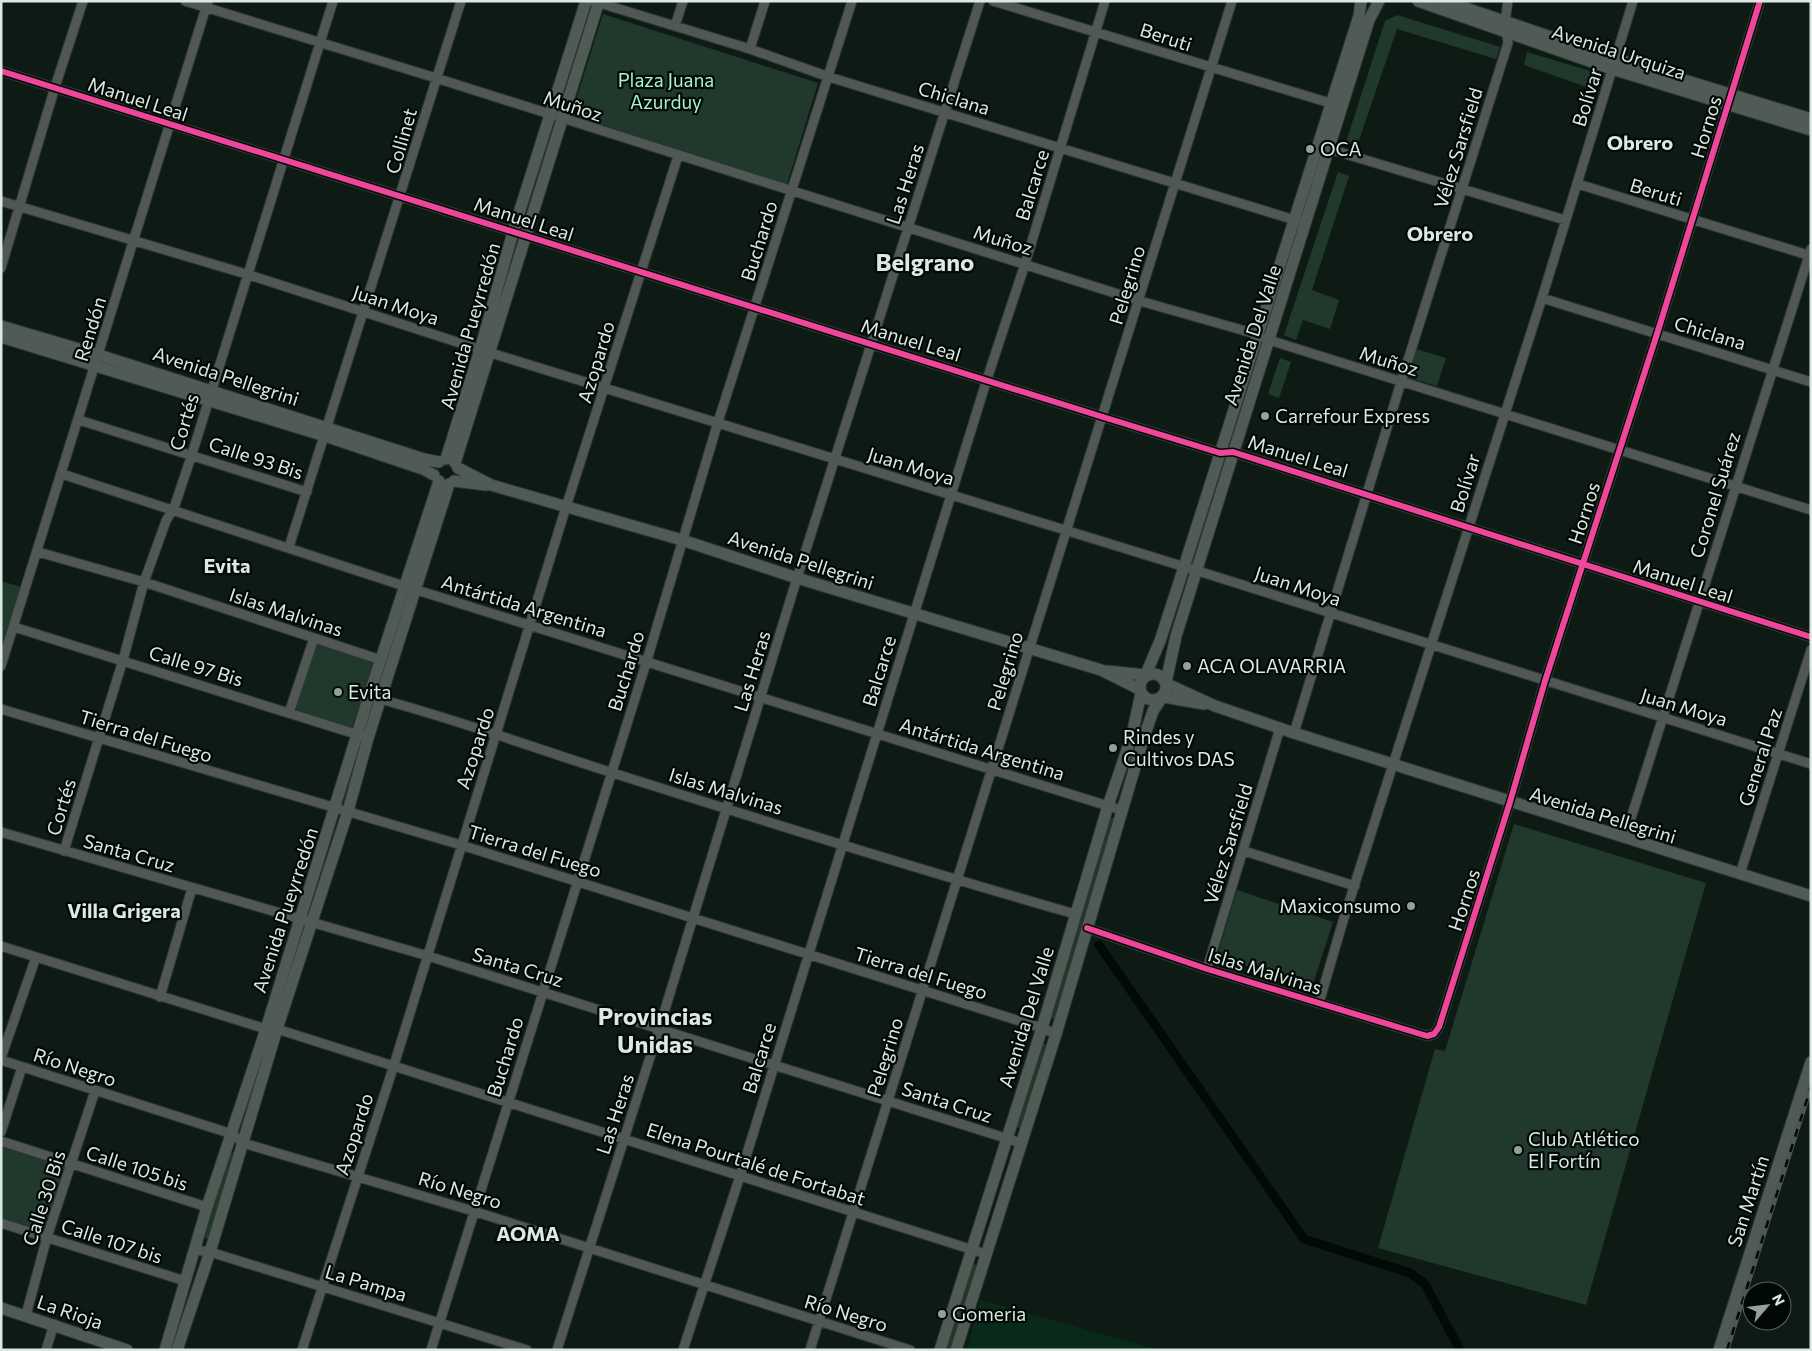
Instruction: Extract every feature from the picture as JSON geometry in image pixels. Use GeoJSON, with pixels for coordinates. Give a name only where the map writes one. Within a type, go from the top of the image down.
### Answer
{"type":"FeatureCollection","features":[{"type":"Feature","properties":{"kind":"main road","name":"Avenida Pueyrredón"},"geometry":{"type":"LineString","coordinates":[[485,351],[513,232],[586,1]]}},
{"type":"Feature","properties":{"kind":"main road","name":"Avenida Del Valle"},"geometry":{"type":"LineString","coordinates":[[1145,675],[1160,641],[1184,567],[1256,334],[1358,16],[1361,1]]}},
{"type":"Feature","properties":{"kind":"main road","name":"Avenida Del Valle"},"geometry":{"type":"LineString","coordinates":[[1167,683],[1176,636],[1198,571],[1233,452],[1369,20],[1379,1]]}},
{"type":"Feature","properties":{"kind":"main road","name":"Avenida Urquiza"},"geometry":{"type":"LineString","coordinates":[[1418,1],[1507,34],[1614,64],[1730,100],[1811,130]]}},
{"type":"Feature","properties":{"kind":"main road","name":"Avenida Urquiza"},"geometry":{"type":"LineString","coordinates":[[1445,1],[1505,20],[1614,64]]}},
{"type":"Feature","properties":{"kind":"main road","name":"Avenida Pueyrredón"},"geometry":{"type":"LineString","coordinates":[[450,463],[485,351],[527,235],[564,120],[597,2]]}},
{"type":"Feature","properties":{"kind":"main road","name":"Avenida Urquiza"},"geometry":{"type":"LineString","coordinates":[[1730,100],[1811,119]]}},
{"type":"Feature","properties":{"kind":"main road","name":"Avenida Pellegrini"},"geometry":{"type":"LineString","coordinates":[[1,326],[98,360],[326,432],[424,459],[450,463],[490,485]]}},
{"type":"Feature","properties":{"kind":"main road","name":"Avenida Pellegrini"},"geometry":{"type":"LineString","coordinates":[[1,337],[98,360]]}},
{"type":"Feature","properties":{"kind":"main road","name":"Avenida Pellegrini"},"geometry":{"type":"LineString","coordinates":[[326,432],[423,469],[444,480],[490,485],[682,540],[797,578],[1101,670],[1145,675]]}},
{"type":"Feature","properties":{"kind":"main road"},"geometry":{"type":"LineString","coordinates":[[450,463],[458,475],[444,480],[435,466],[450,463]]}},
{"type":"Feature","properties":{"kind":"main road","name":"Avenida Pueyrredón"},"geometry":{"type":"LineString","coordinates":[[177,1350],[210,1252],[243,1142],[259,1086],[271,1029],[306,920],[336,809],[362,736],[444,480]]}},
{"type":"Feature","properties":{"kind":"main road","name":"Avenida Pueyrredón"},"geometry":{"type":"LineString","coordinates":[[374,698],[380,660],[409,588]]}},
{"type":"Feature","properties":{"kind":"main road","name":"Avenida Pellegrini"},"geometry":{"type":"LineString","coordinates":[[1101,670],[1140,691]]}},
{"type":"Feature","properties":{"kind":"main road"},"geometry":{"type":"LineString","coordinates":[[1145,675],[1158,676],[1167,683],[1167,692],[1162,698],[1151,698],[1140,691],[1141,678],[1145,675]]}},
{"type":"Feature","properties":{"kind":"main road","name":"Avenida Pellegrini"},"geometry":{"type":"LineString","coordinates":[[1167,683],[1215,706],[1294,733],[1811,896]]}},
{"type":"Feature","properties":{"kind":"main road","name":"Avenida Del Valle"},"geometry":{"type":"LineString","coordinates":[[940,1350],[1042,1028],[1108,806],[1132,735],[1140,691]]}},
{"type":"Feature","properties":{"kind":"main road","name":"Avenida Del Valle"},"geometry":{"type":"LineString","coordinates":[[956,1350],[1056,1034],[1121,810],[1153,710],[1162,698]]}},
{"type":"Feature","properties":{"kind":"main road","name":"Avenida Pellegrini"},"geometry":{"type":"LineString","coordinates":[[1162,698],[1215,706]]}},
{"type":"Feature","properties":{"kind":"main road","name":"Avenida Pueyrredón"},"geometry":{"type":"LineString","coordinates":[[306,920],[348,812],[362,736]]}},
{"type":"Feature","properties":{"kind":"main road","name":"Avenida Pueyrredón"},"geometry":{"type":"LineString","coordinates":[[165,1350],[207,1207],[232,1134],[247,1082],[271,1029]]}},
{"type":"Feature","properties":{"kind":"main road","name":"San Martín"},"geometry":{"type":"LineString","coordinates":[[1719,1350],[1811,1062]]}},
{"type":"Feature","properties":{"kind":"main road"},"geometry":{"type":"LineString","coordinates":[[247,1082],[259,1086]]}},
{"type":"Feature","properties":{"kind":"main road","name":"La Rioja"},"geometry":{"type":"LineString","coordinates":[[1,1308],[54,1324],[127,1350]]}},
{"type":"Feature","properties":{"kind":"street"},"geometry":{"type":"LineString","coordinates":[[1,268],[54,87],[83,1]]}},
{"type":"Feature","properties":{"kind":"street","name":"Muñoz"},"geometry":{"type":"LineString","coordinates":[[184,1],[207,5],[678,156],[1140,300],[1256,334],[1269,340],[1400,382],[1811,510]]}},
{"type":"Feature","properties":{"kind":"street","name":"Cortés"},"geometry":{"type":"LineString","coordinates":[[64,851],[123,660],[144,582],[171,510],[175,505],[192,454],[246,274],[333,1]]}},
{"type":"Feature","properties":{"kind":"street","name":"Collinet"},"geometry":{"type":"LineString","coordinates":[[289,547],[402,195],[436,78],[462,1]]}},
{"type":"Feature","properties":{"kind":"street"},"geometry":{"type":"LineString","coordinates":[[675,26],[683,1]]}},
{"type":"Feature","properties":{"kind":"street"},"geometry":{"type":"LineString","coordinates":[[750,49],[765,1]]}},
{"type":"Feature","properties":{"kind":"street","name":"Buchardo"},"geometry":{"type":"LineString","coordinates":[[431,1350],[647,660],[718,422],[852,1]]}},
{"type":"Feature","properties":{"kind":"street","name":"Las Heras"},"geometry":{"type":"LineString","coordinates":[[557,1350],[694,918],[797,578],[980,1]]}},
{"type":"Feature","properties":{"kind":"street","name":"Beruti"},"geometry":{"type":"LineString","coordinates":[[993,1],[1330,103]]}},
{"type":"Feature","properties":{"kind":"street","name":"Balcarce"},"geometry":{"type":"LineString","coordinates":[[683,1350],[740,1176],[952,495],[986,379],[1025,264],[1105,1]]}},
{"type":"Feature","properties":{"kind":"street","name":"Pelegrino"},"geometry":{"type":"LineString","coordinates":[[810,1350],[1029,649],[1068,531],[1232,1]]}},
{"type":"Feature","properties":{"kind":"street","name":"Vélez Sarsfield"},"geometry":{"type":"LineString","coordinates":[[1294,733],[1368,494],[1400,382],[1508,43],[1505,20],[1508,1]]}},
{"type":"Feature","properties":{"kind":"street","name":"Bolívar"},"geometry":{"type":"LineString","coordinates":[[1319,1003],[1565,220],[1578,184],[1633,1]]}},
{"type":"Feature","properties":{"kind":"street","name":"Hornos"},"geometry":{"type":"LineString","coordinates":[[1434,1034],[1439,1027],[1510,802],[1545,681],[1694,219],[1760,1]]}},
{"type":"Feature","properties":{"kind":"street","name":"Chiclana"},"geometry":{"type":"LineString","coordinates":[[597,2],[750,49],[829,77],[1306,223]]}},
{"type":"Feature","properties":{"kind":"street","name":"Rendón"},"geometry":{"type":"LineString","coordinates":[[1,666],[80,420],[207,5]]}},
{"type":"Feature","properties":{"kind":"street","name":"Manuel Leal"},"geometry":{"type":"LineString","coordinates":[[1,71],[283,160],[402,195],[640,273],[756,307],[1103,417],[1220,453],[1233,452],[1368,494],[1468,529],[1811,637]]}},
{"type":"Feature","properties":{"kind":"street"},"geometry":{"type":"LineString","coordinates":[[1329,149],[1565,220]]}},
{"type":"Feature","properties":{"kind":"street","name":"Azopardo"},"geometry":{"type":"LineString","coordinates":[[302,1350],[394,1065],[566,507],[606,388],[640,273],[678,156]]}},
{"type":"Feature","properties":{"kind":"street","name":"Beruti"},"geometry":{"type":"LineString","coordinates":[[1578,184],[1810,253]]}},
{"type":"Feature","properties":{"kind":"street","name":"Juan Moya"},"geometry":{"type":"LineString","coordinates":[[1,201],[246,274],[485,351],[1198,571],[1663,719],[1811,764]]}},
{"type":"Feature","properties":{"kind":"street","name":"Coronel Suárez"},"geometry":{"type":"LineString","coordinates":[[1624,837],[1663,719],[1771,369],[1810,253]]}},
{"type":"Feature","properties":{"kind":"street","name":"Chiclana"},"geometry":{"type":"LineString","coordinates":[[1542,298],[1811,382]]}},
{"type":"Feature","properties":{"kind":"street","name":"Calle 93 Bis"},"geometry":{"type":"LineString","coordinates":[[80,420],[307,492]]}},
{"type":"Feature","properties":{"kind":"street","name":"Antártida Argentina"},"geometry":{"type":"LineString","coordinates":[[62,474],[409,588],[647,660],[1121,810]]}},
{"type":"Feature","properties":{"kind":"street","name":"Islas Malvinas"},"geometry":{"type":"LineString","coordinates":[[38,552],[144,582],[380,660]]}},
{"type":"Feature","properties":{"kind":"street","name":"Calle 97 Bis"},"geometry":{"type":"LineString","coordinates":[[14,627],[362,736]]}},
{"type":"Feature","properties":{"kind":"street"},"geometry":{"type":"LineString","coordinates":[[289,713],[314,638]]}},
{"type":"Feature","properties":{"kind":"street","name":"General Paz"},"geometry":{"type":"LineString","coordinates":[[1740,874],[1811,650]]}},
{"type":"Feature","properties":{"kind":"street","name":"Islas Malvinas"},"geometry":{"type":"LineString","coordinates":[[374,698],[497,734],[612,773],[958,881],[1075,914]]}},
{"type":"Feature","properties":{"kind":"street","name":"Tierra del Fuego"},"geometry":{"type":"LineString","coordinates":[[1,708],[98,739],[461,845],[923,990],[1056,1034]]}},
{"type":"Feature","properties":{"kind":"street","name":"Vélez Sarsfield"},"geometry":{"type":"LineString","coordinates":[[1207,969],[1280,728]]}},
{"type":"Feature","properties":{"kind":"street","name":"Santa Cruz"},"geometry":{"type":"LineString","coordinates":[[1,832],[428,956],[1022,1143]]}},
{"type":"Feature","properties":{"kind":"street"},"geometry":{"type":"LineString","coordinates":[[1244,851],[1355,886]]}},
{"type":"Feature","properties":{"kind":"street"},"geometry":{"type":"LineString","coordinates":[[160,997],[192,888]]}},
{"type":"Feature","properties":{"kind":"street","name":"Islas Malvinas"},"geometry":{"type":"LineString","coordinates":[[1087,928],[1207,969],[1427,1036],[1434,1034]]}},
{"type":"Feature","properties":{"kind":"street","name":"Elena Pourtalé de Fortabat"},"geometry":{"type":"LineString","coordinates":[[1,946],[160,997],[394,1065],[986,1254]]}},
{"type":"Feature","properties":{"kind":"street"},"geometry":{"type":"LineString","coordinates":[[1,1059],[36,957]]}},
{"type":"Feature","properties":{"kind":"street","name":"Río Negro"},"geometry":{"type":"LineString","coordinates":[[1,1059],[232,1134],[243,1142],[358,1175],[910,1350]]}},
{"type":"Feature","properties":{"kind":"street"},"geometry":{"type":"LineString","coordinates":[[1,1132],[22,1067]]}},
{"type":"Feature","properties":{"kind":"street","name":"Calle 30 Bis"},"geometry":{"type":"LineString","coordinates":[[26,1315],[48,1237],[95,1091]]}},
{"type":"Feature","properties":{"kind":"street","name":"Calle 105 bis"},"geometry":{"type":"LineString","coordinates":[[1,1141],[207,1207]]}},
{"type":"Feature","properties":{"kind":"street","name":"Calle 107 bis"},"geometry":{"type":"LineString","coordinates":[[1,1223],[185,1281]]}},
{"type":"Feature","properties":{"kind":"street","name":"La Pampa"},"geometry":{"type":"LineString","coordinates":[[195,1250],[210,1252],[527,1350]]}},
{"type":"Feature","properties":{"kind":"street"},"geometry":{"type":"LineString","coordinates":[[46,1350],[54,1324]]}},
{"type":"Feature","properties":{"kind":"shaded area"},"geometry":{"type":"Polygon","coordinates":[[[980,1300],[1159,1350],[967,1350],[980,1300]]]}},
{"type":"Feature","properties":{"kind":"green space","name":"Plaza Juana Azurduy"},"geometry":{"type":"Polygon","coordinates":[[[603,14],[818,83],[787,184],[571,116],[603,14]]]}},
{"type":"Feature","properties":{"kind":"green space"},"geometry":{"type":"Polygon","coordinates":[[[1397,15],[1500,47],[1496,59],[1397,29],[1357,146],[1346,142],[1385,21],[1397,15]]]}},
{"type":"Feature","properties":{"kind":"green space"},"geometry":{"type":"Polygon","coordinates":[[[1527,52],[1600,74],[1595,90],[1524,65],[1527,52]]]}},
{"type":"Feature","properties":{"kind":"green space"},"geometry":{"type":"Polygon","coordinates":[[[1338,172],[1349,176],[1312,290],[1339,300],[1330,329],[1303,320],[1296,340],[1284,335],[1338,172]]]}},
{"type":"Feature","properties":{"kind":"green space"},"geometry":{"type":"Polygon","coordinates":[[[1416,349],[1446,358],[1437,386],[1407,377],[1416,349]]]}},
{"type":"Feature","properties":{"kind":"green space"},"geometry":{"type":"Polygon","coordinates":[[[1280,358],[1291,362],[1279,398],[1268,394],[1280,358]]]}},
{"type":"Feature","properties":{"kind":"green space"},"geometry":{"type":"Polygon","coordinates":[[[1,581],[21,587],[1,647],[1,581]]]}},
{"type":"Feature","properties":{"kind":"green space"},"geometry":{"type":"Polygon","coordinates":[[[315,644],[374,663],[352,728],[298,711],[295,708],[315,644]]]}},
{"type":"Feature","properties":{"kind":"green space"},"geometry":{"type":"Polygon","coordinates":[[[1110,817],[1114,818],[1054,1019],[1050,1017],[1110,817]]]}},
{"type":"Feature","properties":{"kind":"green space","name":"Club Atlético El Fortín"},"geometry":{"type":"Polygon","coordinates":[[[1514,824],[1706,883],[1586,1305],[1378,1248],[1435,1049],[1445,1051],[1514,824]]]}},
{"type":"Feature","properties":{"kind":"green space"},"geometry":{"type":"Polygon","coordinates":[[[1237,890],[1333,922],[1312,987],[1217,956],[1237,890]]]}},
{"type":"Feature","properties":{"kind":"green space"},"geometry":{"type":"Polygon","coordinates":[[[1042,1043],[1046,1044],[1020,1128],[1016,1127],[1042,1043]]]}},
{"type":"Feature","properties":{"kind":"green space"},"geometry":{"type":"Polygon","coordinates":[[[1,1146],[66,1167],[45,1233],[1,1218],[1,1146]]]}},
{"type":"Feature","properties":{"kind":"green space"},"geometry":{"type":"Polygon","coordinates":[[[230,1152],[235,1153],[208,1239],[204,1238],[230,1152]]]}},
{"type":"Feature","properties":{"kind":"green space"},"geometry":{"type":"Polygon","coordinates":[[[973,1264],[977,1265],[951,1350],[946,1350],[973,1264]]]}},
{"type":"Feature","properties":{"kind":"waterway"},"geometry":{"type":"LineString","coordinates":[[1099,945],[1304,1239],[1410,1273],[1425,1284],[1460,1350]]}},
{"type":"Feature","properties":{"kind":"railway"},"geometry":{"type":"LineString","coordinates":[[1727,1350],[1811,1087]]}},
{"type":"Feature","properties":{"kind":"cycle path"},"geometry":{"type":"LineString","coordinates":[[1087,928],[1207,969],[1427,1036],[1434,1034],[1439,1027],[1510,802],[1545,681],[1657,334],[1760,1]]}},
{"type":"Feature","properties":{"kind":"cycle path"},"geometry":{"type":"LineString","coordinates":[[1,71],[1103,417],[1220,453],[1233,452],[1811,637]]}},
{"type":"Feature","properties":{"kind":"place","name":"OCA"},"geometry":{"type":"Point","coordinates":[1310,149]}},
{"type":"Feature","properties":{"kind":"place","name":"Carrefour Express"},"geometry":{"type":"Point","coordinates":[1265,416]}},
{"type":"Feature","properties":{"kind":"place","name":"ACA OLAVARRIA"},"geometry":{"type":"Point","coordinates":[1187,666]}},
{"type":"Feature","properties":{"kind":"place","name":"Evita"},"geometry":{"type":"Point","coordinates":[338,692]}},
{"type":"Feature","properties":{"kind":"place","name":"Rindes y Cultivos DAS"},"geometry":{"type":"Point","coordinates":[1113,748]}},
{"type":"Feature","properties":{"kind":"place","name":"Maxiconsumo"},"geometry":{"type":"Point","coordinates":[1411,906]}},
{"type":"Feature","properties":{"kind":"place","name":"Club Atlético El Fortín"},"geometry":{"type":"Point","coordinates":[1518,1150]}},
{"type":"Feature","properties":{"kind":"place","name":"Gomeria"},"geometry":{"type":"Point","coordinates":[942,1314]}},
{"type":"Feature","properties":{"kind":"district","name":"Obrero"},"geometry":{"type":"Point","coordinates":[1640,143]}},
{"type":"Feature","properties":{"kind":"district","name":"Obrero"},"geometry":{"type":"Point","coordinates":[1440,234]}},
{"type":"Feature","properties":{"kind":"district","name":"Belgrano"},"geometry":{"type":"Point","coordinates":[925,263]}},
{"type":"Feature","properties":{"kind":"district","name":"Evita"},"geometry":{"type":"Point","coordinates":[227,566]}},
{"type":"Feature","properties":{"kind":"district","name":"Villa Grigera"},"geometry":{"type":"Point","coordinates":[124,911]}},
{"type":"Feature","properties":{"kind":"district","name":"Provincias Unidas"},"geometry":{"type":"Point","coordinates":[655,1031]}},
{"type":"Feature","properties":{"kind":"district","name":"AOMA"},"geometry":{"type":"Point","coordinates":[528,1234]}}]}
